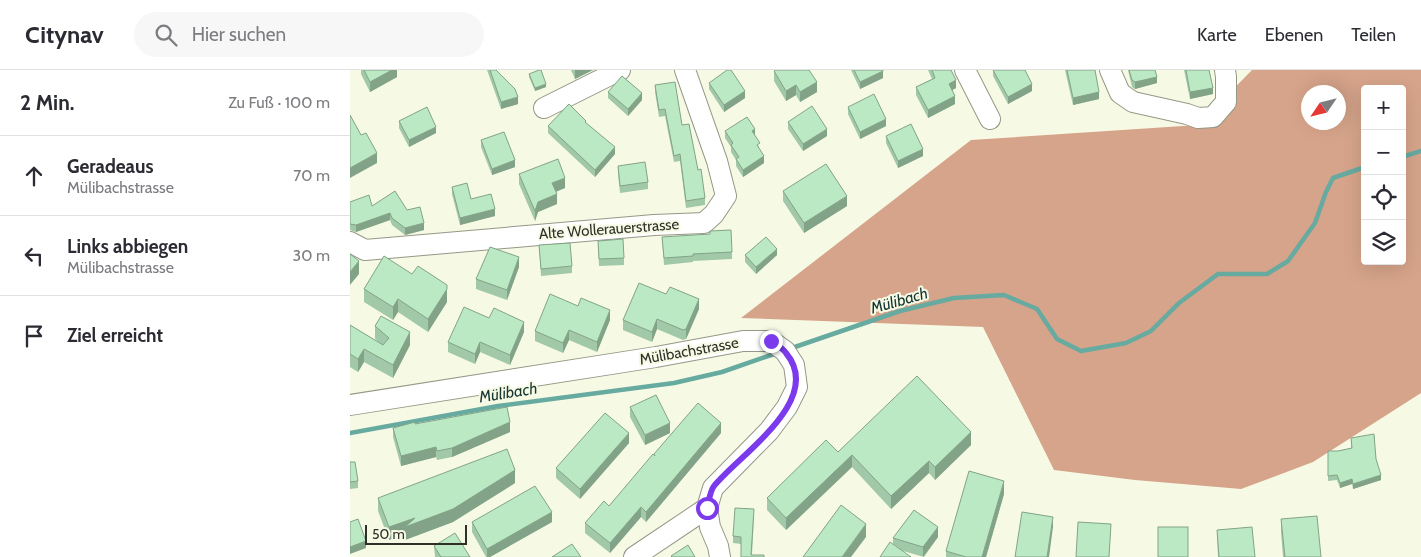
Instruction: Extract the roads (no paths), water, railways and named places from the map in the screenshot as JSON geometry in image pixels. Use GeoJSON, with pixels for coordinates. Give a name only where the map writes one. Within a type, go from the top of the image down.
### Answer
{"type":"FeatureCollection","features":[{"type":"Feature","properties":{"kind":"street"},"geometry":{"type":"LineString","coordinates":[[544,108],[620,70]]}},
{"type":"Feature","properties":{"kind":"street","name":"Alte Wollerauerstrasse"},"geometry":{"type":"LineString","coordinates":[[350,242],[365,250],[654,225],[704,223],[714,214],[726,196],[717,161],[685,70]]}},
{"type":"Feature","properties":{"kind":"street"},"geometry":{"type":"LineString","coordinates":[[965,70],[990,119]]}},
{"type":"Feature","properties":{"kind":"street"},"geometry":{"type":"LineString","coordinates":[[1110,70],[1120,92],[1133,102],[1198,118],[1213,117],[1226,102],[1225,70]]}},
{"type":"Feature","properties":{"kind":"street","name":"Mülibachstrasse"},"geometry":{"type":"LineString","coordinates":[[350,405],[656,357],[743,341],[771,341],[785,351],[794,365],[797,387],[787,408],[769,431],[713,488],[707,508]]}},
{"type":"Feature","properties":{"kind":"street"},"geometry":{"type":"LineString","coordinates":[[634,557],[707,508],[710,527],[718,546],[720,557]]}},
{"type":"Feature","properties":{"kind":"waterway","name":"Mülibach"},"geometry":{"type":"LineString","coordinates":[[1406,156],[1421,151]]}},
{"type":"Feature","properties":{"kind":"waterway","name":"Mülibach"},"geometry":{"type":"LineString","coordinates":[[789,349],[900,311],[954,298],[1004,295],[1037,309],[1057,339],[1081,351],[1126,343],[1151,331],[1179,303],[1218,274],[1267,274],[1288,261],[1315,223],[1333,178],[1361,168]]}},
{"type":"Feature","properties":{"kind":"waterway","name":"Mülibach"},"geometry":{"type":"LineString","coordinates":[[350,433],[498,406],[674,383],[722,372],[777,353]]}}]}
